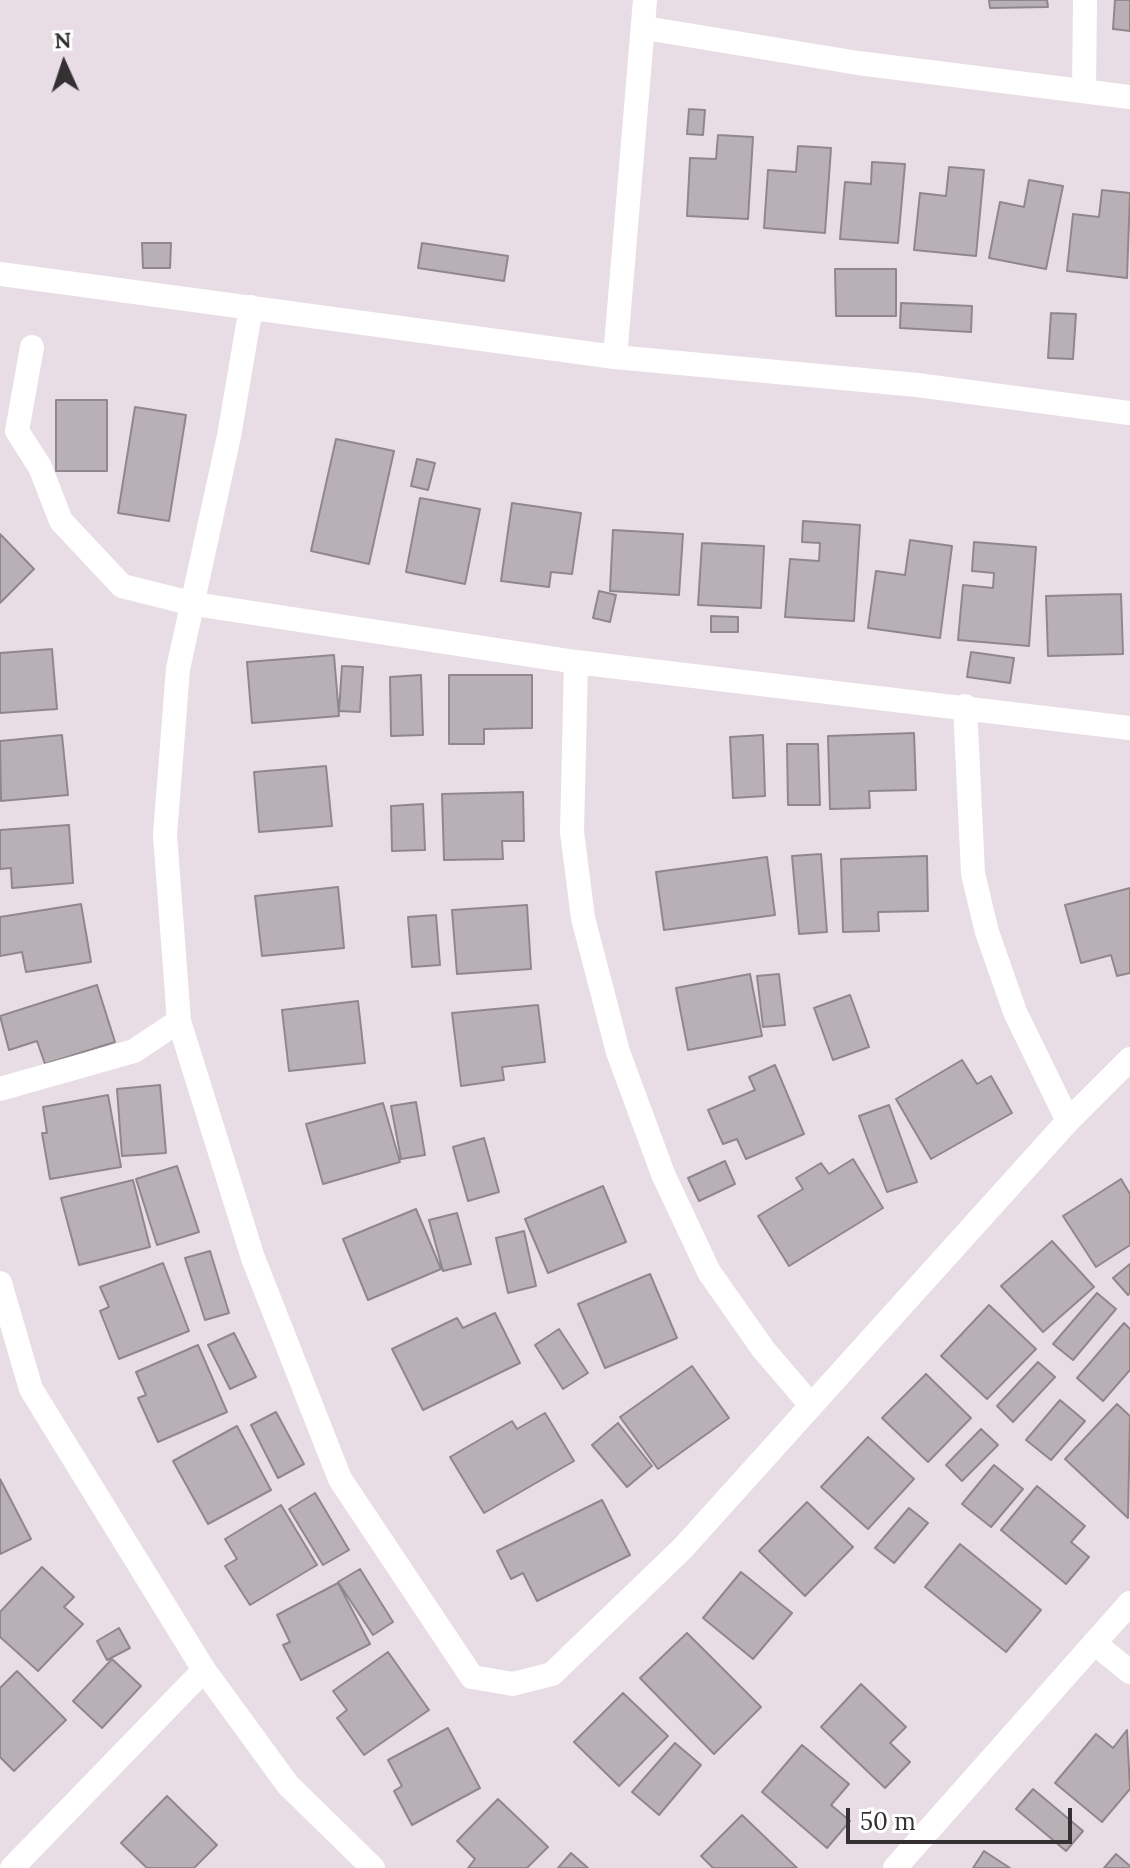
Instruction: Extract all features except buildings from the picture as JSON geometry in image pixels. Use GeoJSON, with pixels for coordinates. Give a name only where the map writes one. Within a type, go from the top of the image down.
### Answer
{"type":"FeatureCollection","features":[{"type":"Feature","properties":{"kind":"street"},"geometry":{"type":"LineString","coordinates":[[615,357],[645,0]]}},
{"type":"Feature","properties":{"kind":"street"},"geometry":{"type":"LineString","coordinates":[[1084,90],[1085,0]]}},
{"type":"Feature","properties":{"kind":"street"},"geometry":{"type":"LineString","coordinates":[[645,28],[858,63],[1130,97]]}},
{"type":"Feature","properties":{"kind":"street"},"geometry":{"type":"LineString","coordinates":[[0,274],[615,357],[917,385],[1130,413]]}},
{"type":"Feature","properties":{"kind":"street"},"geometry":{"type":"LineString","coordinates":[[251,307],[194,604],[178,669],[165,835],[179,1021],[253,1258],[340,1479],[472,1677],[513,1684],[552,1674],[682,1549],[1068,1121],[1130,1059]]}},
{"type":"Feature","properties":{"kind":"street"},"geometry":{"type":"LineString","coordinates":[[32,347],[17,431],[40,467],[61,521],[122,586],[194,604],[576,662],[1130,728]]}},
{"type":"Feature","properties":{"kind":"street"},"geometry":{"type":"LineString","coordinates":[[576,662],[572,832],[583,918],[618,1052],[663,1174],[709,1272],[763,1349],[810,1404]]}},
{"type":"Feature","properties":{"kind":"street"},"geometry":{"type":"LineString","coordinates":[[965,706],[973,874],[1015,1012],[1068,1121]]}},
{"type":"Feature","properties":{"kind":"street"},"geometry":{"type":"LineString","coordinates":[[0,1089],[134,1051],[179,1021]]}},
{"type":"Feature","properties":{"kind":"street"},"geometry":{"type":"LineString","coordinates":[[0,1283],[31,1389],[204,1670],[288,1785],[373,1868]]}},
{"type":"Feature","properties":{"kind":"street"},"geometry":{"type":"LineString","coordinates":[[895,1868],[1130,1603]]}},
{"type":"Feature","properties":{"kind":"street"},"geometry":{"type":"LineString","coordinates":[[1094,1643],[1130,1672]]}},
{"type":"Feature","properties":{"kind":"street"},"geometry":{"type":"LineString","coordinates":[[12,1868],[204,1670]]}}]}
